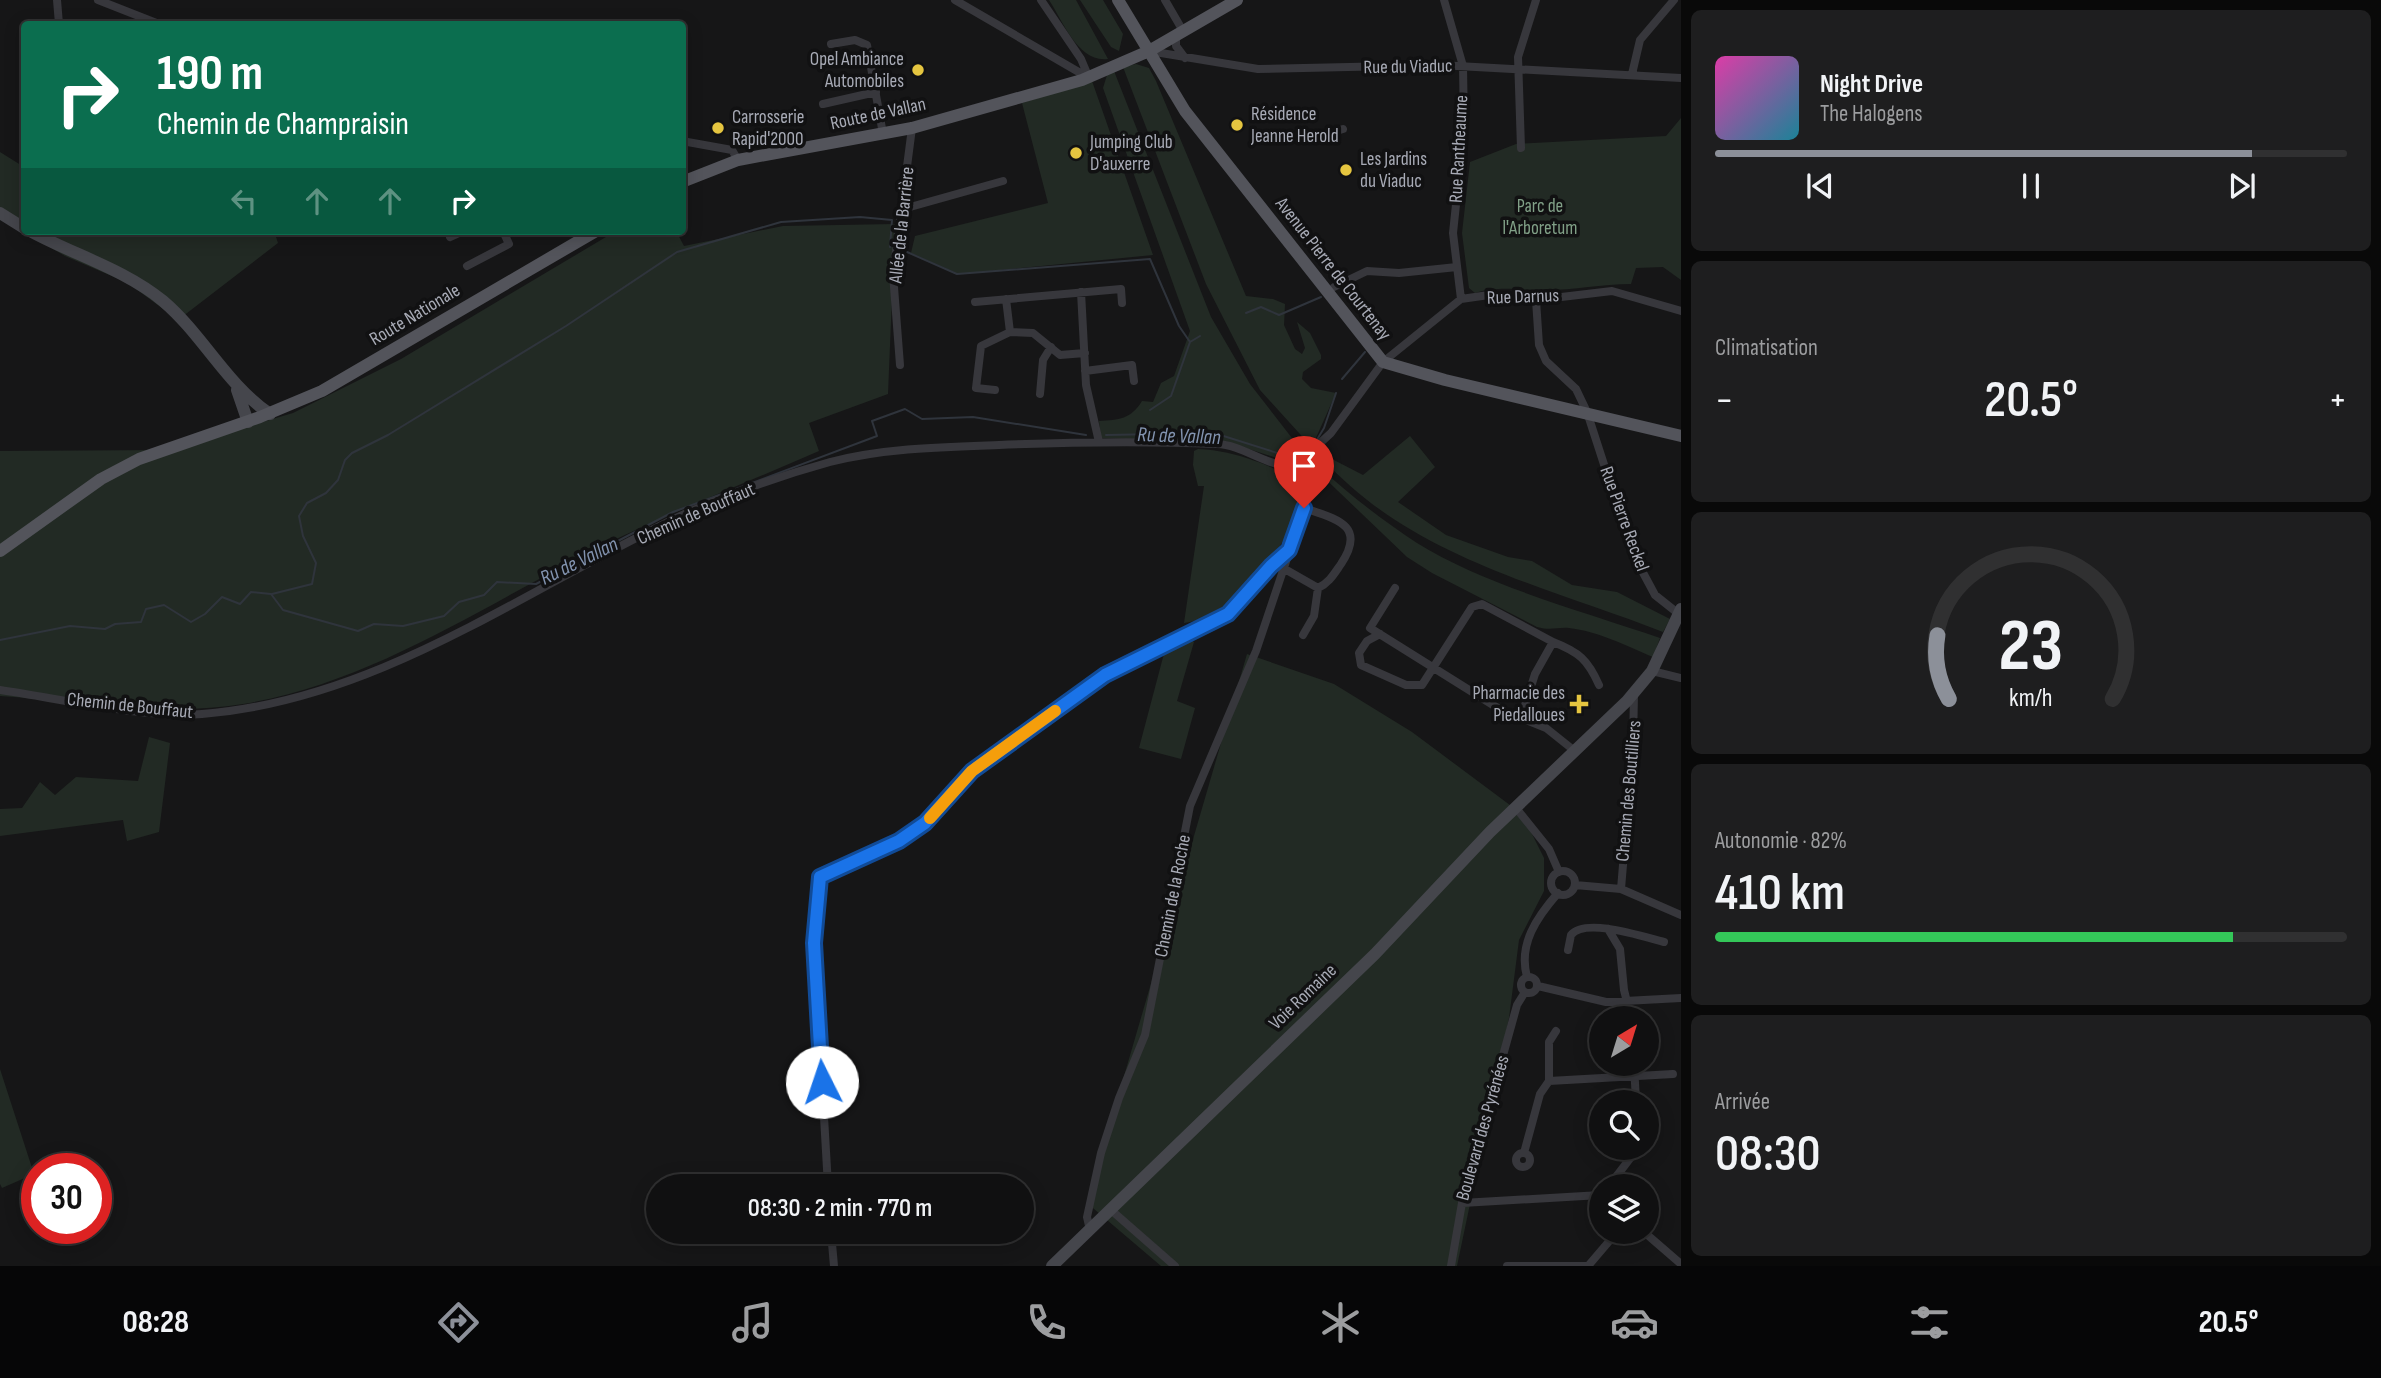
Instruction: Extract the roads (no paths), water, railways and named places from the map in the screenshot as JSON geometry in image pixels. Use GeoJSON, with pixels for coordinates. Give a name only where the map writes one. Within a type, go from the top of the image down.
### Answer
{"type":"FeatureCollection","features":[{"type":"Feature","properties":{"kind":"main road","name":"Avenue Pierre de Courtenay"},"geometry":{"type":"LineString","coordinates":[[1118,0],[1185,111],[1383,362],[1433,377],[1681,436]]}},
{"type":"Feature","properties":{"kind":"main road","name":"Route de Vallan"},"geometry":{"type":"LineString","coordinates":[[686,181],[738,160],[912,128],[1086,79],[1149,51],[1230,2]]}},
{"type":"Feature","properties":{"kind":"main road"},"geometry":{"type":"LineString","coordinates":[[1132,58],[1158,67]]}},
{"type":"Feature","properties":{"kind":"main road"},"geometry":{"type":"LineString","coordinates":[[0,213],[21,226]]}},
{"type":"Feature","properties":{"kind":"main road"},"geometry":{"type":"LineString","coordinates":[[39,235],[116,271],[150,291],[186,324],[254,403],[270,414]]}},
{"type":"Feature","properties":{"kind":"main road","name":"Route Nationale"},"geometry":{"type":"LineString","coordinates":[[0,551],[76,494],[121,468],[162,450],[270,414],[344,379],[589,235]]}},
{"type":"Feature","properties":{"kind":"main road"},"geometry":{"type":"LineString","coordinates":[[232,380],[248,422]]}},
{"type":"Feature","properties":{"kind":"main road","name":"Voie Romaine"},"geometry":{"type":"LineString","coordinates":[[1052,1266],[1375,954],[1516,808],[1634,694],[1652,671],[1678,617]]}},
{"type":"Feature","properties":{"kind":"street"},"geometry":{"type":"LineString","coordinates":[[57,0],[59,21]]}},
{"type":"Feature","properties":{"kind":"street"},"geometry":{"type":"LineString","coordinates":[[98,0],[151,21]]}},
{"type":"Feature","properties":{"kind":"street"},"geometry":{"type":"LineString","coordinates":[[955,0],[1086,79]]}},
{"type":"Feature","properties":{"kind":"street"},"geometry":{"type":"LineString","coordinates":[[1041,0],[1081,59],[1086,79]]}},
{"type":"Feature","properties":{"kind":"street"},"geometry":{"type":"LineString","coordinates":[[1165,0],[1179,33],[1176,46],[1185,58]]}},
{"type":"Feature","properties":{"kind":"street","name":"Rue Rantheaume"},"geometry":{"type":"LineString","coordinates":[[1444,0],[1463,66],[1464,128],[1453,233],[1461,299]]}},
{"type":"Feature","properties":{"kind":"street"},"geometry":{"type":"LineString","coordinates":[[1521,148],[1518,57],[1536,0]]}},
{"type":"Feature","properties":{"kind":"street"},"geometry":{"type":"LineString","coordinates":[[1632,74],[1640,40],[1674,0]]}},
{"type":"Feature","properties":{"kind":"street"},"geometry":{"type":"LineString","coordinates":[[831,44],[855,40],[867,45],[883,134]]}},
{"type":"Feature","properties":{"kind":"street","name":"Rue du Viaduc"},"geometry":{"type":"LineString","coordinates":[[1149,51],[1258,69],[1463,66],[1681,78]]}},
{"type":"Feature","properties":{"kind":"street"},"geometry":{"type":"LineString","coordinates":[[822,104],[876,93]]}},
{"type":"Feature","properties":{"kind":"street","name":"Allée de la Barrière"},"geometry":{"type":"LineString","coordinates":[[900,365],[893,274],[912,128]]}},
{"type":"Feature","properties":{"kind":"street"},"geometry":{"type":"LineString","coordinates":[[1324,135],[1343,130]]}},
{"type":"Feature","properties":{"kind":"street"},"geometry":{"type":"LineString","coordinates":[[686,142],[732,150],[738,160]]}},
{"type":"Feature","properties":{"kind":"street"},"geometry":{"type":"LineString","coordinates":[[903,209],[1003,181]]}},
{"type":"Feature","properties":{"kind":"street"},"geometry":{"type":"LineString","coordinates":[[450,237],[454,235]]}},
{"type":"Feature","properties":{"kind":"street"},"geometry":{"type":"LineString","coordinates":[[467,266],[509,244],[505,235]]}},
{"type":"Feature","properties":{"kind":"street"},"geometry":{"type":"LineString","coordinates":[[1334,287],[1367,271],[1399,273],[1457,268]]}},
{"type":"Feature","properties":{"kind":"street"},"geometry":{"type":"LineString","coordinates":[[975,302],[1121,289],[1122,303]]}},
{"type":"Feature","properties":{"kind":"street","name":"Rue Darnus"},"geometry":{"type":"LineString","coordinates":[[1295,466],[1331,433],[1383,362],[1461,299],[1489,295],[1536,300],[1612,291],[1681,311]]}},
{"type":"Feature","properties":{"kind":"street"},"geometry":{"type":"LineString","coordinates":[[1082,292],[1085,371],[1097,436]]}},
{"type":"Feature","properties":{"kind":"street"},"geometry":{"type":"LineString","coordinates":[[1006,299],[1010,332]]}},
{"type":"Feature","properties":{"kind":"street","name":"Rue Pierre Reckel"},"geometry":{"type":"LineString","coordinates":[[1536,300],[1539,345],[1546,361],[1576,389],[1587,412],[1633,554],[1655,595],[1678,617]]}},
{"type":"Feature","properties":{"kind":"street"},"geometry":{"type":"LineString","coordinates":[[995,390],[976,388],[981,346],[1010,332],[1033,334],[1060,355],[1085,353]]}},
{"type":"Feature","properties":{"kind":"street"},"geometry":{"type":"LineString","coordinates":[[1040,394],[1043,360],[1051,347]]}},
{"type":"Feature","properties":{"kind":"street"},"geometry":{"type":"LineString","coordinates":[[1085,371],[1132,365],[1134,381]]}},
{"type":"Feature","properties":{"kind":"street","name":"Chemin de Bouffaut"},"geometry":{"type":"LineString","coordinates":[[0,690],[175,714],[250,708],[323,690],[386,667],[688,513],[817,466],[853,457],[928,448],[1097,436],[1223,444],[1279,465],[1295,466]]}},
{"type":"Feature","properties":{"kind":"street"},"geometry":{"type":"LineString","coordinates":[[1295,466],[1304,508],[1342,524],[1353,540],[1349,551],[1329,581],[1318,588],[1314,616],[1303,635]]}},
{"type":"Feature","properties":{"kind":"street","name":"Chemin de la Roche"},"geometry":{"type":"LineString","coordinates":[[1090,1230],[1087,1217],[1101,1153],[1119,1098],[1145,1035],[1189,806],[1256,651],[1304,508]]}},
{"type":"Feature","properties":{"kind":"street"},"geometry":{"type":"LineString","coordinates":[[827,1174],[814,943],[820,877],[899,841],[925,823],[972,771],[1105,675],[1228,614],[1289,550]]}},
{"type":"Feature","properties":{"kind":"street"},"geometry":{"type":"LineString","coordinates":[[1283,568],[1318,588]]}},
{"type":"Feature","properties":{"kind":"street"},"geometry":{"type":"LineString","coordinates":[[1395,588],[1370,628],[1501,710],[1546,728],[1576,752]]}},
{"type":"Feature","properties":{"kind":"street"},"geometry":{"type":"LineString","coordinates":[[1380,634],[1367,641],[1359,653],[1361,665],[1406,685],[1422,685],[1472,607],[1482,604],[1577,652],[1588,660],[1599,685]]}},
{"type":"Feature","properties":{"kind":"street"},"geometry":{"type":"LineString","coordinates":[[1521,718],[1535,674],[1553,642]]}},
{"type":"Feature","properties":{"kind":"street"},"geometry":{"type":"LineString","coordinates":[[1652,671],[1681,678]]}},
{"type":"Feature","properties":{"kind":"street","name":"Chemin des Boutilliers"},"geometry":{"type":"LineString","coordinates":[[1621,889],[1633,744],[1634,694]]}},
{"type":"Feature","properties":{"kind":"street"},"geometry":{"type":"LineString","coordinates":[[1516,808],[1549,849],[1559,872]]}},
{"type":"Feature","properties":{"kind":"street"},"geometry":{"type":"LineString","coordinates":[[1559,872],[1572,875],[1575,886]]}},
{"type":"Feature","properties":{"kind":"street"},"geometry":{"type":"LineString","coordinates":[[1558,893],[1552,884],[1559,872]]}},
{"type":"Feature","properties":{"kind":"street"},"geometry":{"type":"LineString","coordinates":[[1538,986],[1533,993],[1525,992],[1522,983],[1527,977],[1525,949],[1528,937],[1543,910],[1558,893],[1568,893],[1575,886],[1621,889],[1681,915]]}},
{"type":"Feature","properties":{"kind":"street"},"geometry":{"type":"LineString","coordinates":[[1568,950],[1571,935],[1577,929],[1608,929],[1664,942]]}},
{"type":"Feature","properties":{"kind":"street"},"geometry":{"type":"LineString","coordinates":[[1608,929],[1620,949],[1629,1006]]}},
{"type":"Feature","properties":{"kind":"street"},"geometry":{"type":"LineString","coordinates":[[1527,977],[1535,979],[1538,986]]}},
{"type":"Feature","properties":{"kind":"street"},"geometry":{"type":"LineString","coordinates":[[1538,986],[1606,1002],[1681,998]]}},
{"type":"Feature","properties":{"kind":"street","name":"Boulevard des Pyrénées"},"geometry":{"type":"LineString","coordinates":[[1451,1266],[1462,1203],[1517,1005],[1525,992]]}},
{"type":"Feature","properties":{"kind":"street"},"geometry":{"type":"LineString","coordinates":[[1524,1153],[1540,1094],[1549,1082],[1549,1042],[1556,1031]]}},
{"type":"Feature","properties":{"kind":"street"},"geometry":{"type":"LineString","coordinates":[[1549,1082],[1673,1074]]}},
{"type":"Feature","properties":{"kind":"street"},"geometry":{"type":"LineString","coordinates":[[1635,1078],[1636,1090]]}},
{"type":"Feature","properties":{"kind":"street"},"geometry":{"type":"LineString","coordinates":[[1618,1174],[1629,1160]]}},
{"type":"Feature","properties":{"kind":"street"},"geometry":{"type":"LineString","coordinates":[[1462,1203],[1589,1196]]}},
{"type":"Feature","properties":{"kind":"street"},"geometry":{"type":"LineString","coordinates":[[1111,1210],[1175,1266]]}},
{"type":"Feature","properties":{"kind":"street"},"geometry":{"type":"LineString","coordinates":[[832,1244],[834,1266]]}},
{"type":"Feature","properties":{"kind":"street"},"geometry":{"type":"LineString","coordinates":[[1507,1266],[1587,1266],[1606,1244]]}},
{"type":"Feature","properties":{"kind":"street"},"geometry":{"type":"LineString","coordinates":[[1658,1244],[1681,1264]]}},
{"type":"Feature","properties":{"kind":"waterway"},"geometry":{"type":"LineString","coordinates":[[272,594],[312,584],[316,563],[303,536],[299,516],[307,503],[326,493],[338,480],[345,460],[352,453],[388,435],[566,326],[677,252],[781,222],[860,217],[892,220],[890,247]]}},
{"type":"Feature","properties":{"kind":"waterway"},"geometry":{"type":"LineString","coordinates":[[907,252],[957,274],[1150,259],[1179,326],[1190,342]]}},
{"type":"Feature","properties":{"kind":"waterway"},"geometry":{"type":"LineString","coordinates":[[1246,313],[1261,307],[1279,315],[1321,297]]}},
{"type":"Feature","properties":{"kind":"waterway"},"geometry":{"type":"LineString","coordinates":[[1150,410],[1171,396],[1190,342],[1200,336]]}},
{"type":"Feature","properties":{"kind":"waterway","name":"Ru de Vallan"},"geometry":{"type":"LineString","coordinates":[[1342,379],[1365,352]]}},
{"type":"Feature","properties":{"kind":"waterway","name":"Ru de Vallan"},"geometry":{"type":"LineString","coordinates":[[1315,443],[1324,428],[1336,393]]}},
{"type":"Feature","properties":{"kind":"waterway","name":"Ru de Vallan"},"geometry":{"type":"LineString","coordinates":[[736,489],[877,436],[872,421],[905,409],[922,419],[973,417],[1086,435]]}},
{"type":"Feature","properties":{"kind":"waterway","name":"Ru de Vallan"},"geometry":{"type":"LineString","coordinates":[[1106,435],[1214,433],[1290,457],[1303,454]]}},
{"type":"Feature","properties":{"kind":"waterway","name":"Ru de Vallan"},"geometry":{"type":"LineString","coordinates":[[0,640],[70,626],[105,629],[115,624],[141,622],[146,609],[164,605],[191,622],[205,614],[222,597],[240,604],[251,592],[271,594],[283,610],[358,631],[374,624],[403,626],[444,616],[459,602],[484,595],[497,582],[536,584],[673,512],[727,492]]}},
{"type":"Feature","properties":{"kind":"place","name":"Opel Ambiance Automobiles"},"geometry":{"type":"Point","coordinates":[918,70]}},
{"type":"Feature","properties":{"kind":"place","name":"Résidence Jeanne Herold"},"geometry":{"type":"Point","coordinates":[1237,125]}},
{"type":"Feature","properties":{"kind":"place","name":"Carrosserie Rapid'2000"},"geometry":{"type":"Point","coordinates":[718,128]}},
{"type":"Feature","properties":{"kind":"place","name":"Jumping Club D'auxerre"},"geometry":{"type":"Point","coordinates":[1076,153]}},
{"type":"Feature","properties":{"kind":"place","name":"Les Jardins du Viaduc"},"geometry":{"type":"Point","coordinates":[1346,170]}},
{"type":"Feature","properties":{"kind":"place","name":"Pharmacie des Piedalloues"},"geometry":{"type":"Point","coordinates":[1579,704]}},
{"type":"Feature","properties":{"kind":"park label","name":"Parc de l'Arboretum"},"geometry":{"type":"Point","coordinates":[1540,217]}}]}
